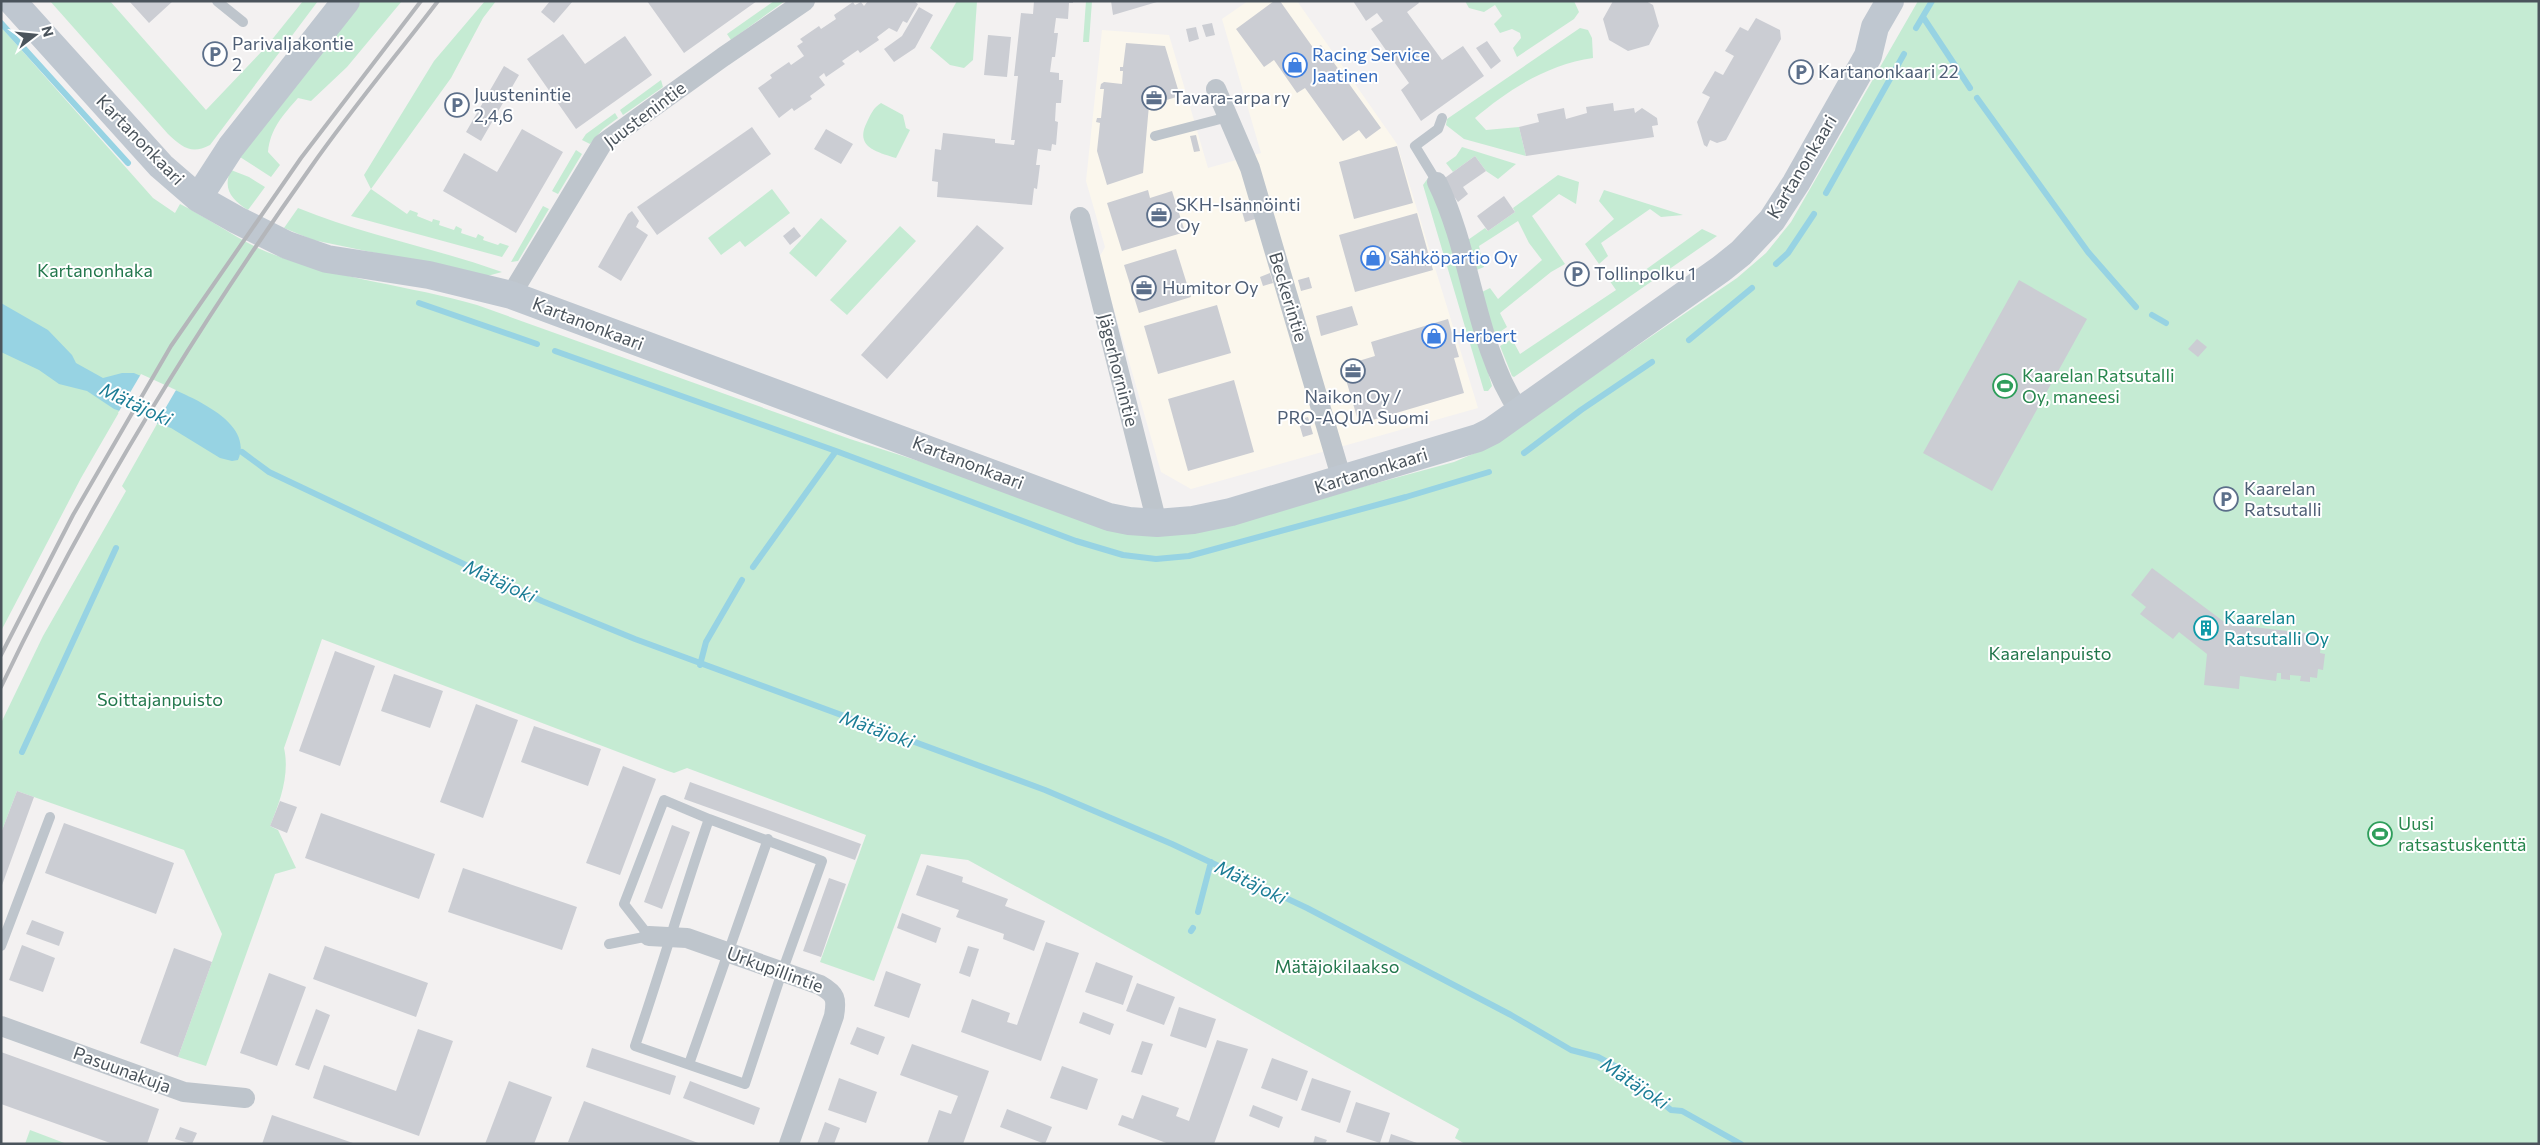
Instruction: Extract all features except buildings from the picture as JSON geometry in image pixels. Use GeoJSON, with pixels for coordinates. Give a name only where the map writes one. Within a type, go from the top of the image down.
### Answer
{"type":"FeatureCollection","features":[{"type":"Feature","properties":{"kind":"street","name":"Kartanonkaari"},"geometry":{"type":"LineString","coordinates":[[12,1],[161,166],[198,198],[237,220],[287,244],[327,259],[429,275],[511,295],[1000,474],[1093,511],[1129,521],[1157,523],[1193,520],[1231,512],[1478,438],[1649,322],[1741,253],[1772,220],[1868,56],[1875,27],[1890,1]]}},
{"type":"Feature","properties":{"kind":"street"},"geometry":{"type":"LineString","coordinates":[[198,198],[231,147],[346,1]]}},
{"type":"Feature","properties":{"kind":"street","name":"Juustenintie"},"geometry":{"type":"LineString","coordinates":[[511,295],[602,144],[805,1]]}},
{"type":"Feature","properties":{"kind":"street","name":"Kartanonkaari"},"geometry":{"type":"LineString","coordinates":[[1868,56],[1890,36],[1899,23],[1903,1]]}},
{"type":"Feature","properties":{"kind":"street","name":"Beckerintie"},"geometry":{"type":"LineString","coordinates":[[1216,89],[1252,175],[1342,480]]}},
{"type":"Feature","properties":{"kind":"street"},"geometry":{"type":"LineString","coordinates":[[1437,182],[1450,209],[1490,346],[1506,389],[1519,411]]}},
{"type":"Feature","properties":{"kind":"street","name":"Jägerhornintie"},"geometry":{"type":"LineString","coordinates":[[1080,217],[1157,523]]}},
{"type":"Feature","properties":{"kind":"street","name":"Urkupillintie"},"geometry":{"type":"LineString","coordinates":[[649,936],[687,938],[820,985],[832,992],[836,999],[834,1016],[789,1144]]}},
{"type":"Feature","properties":{"kind":"street","name":"Pasuunakuja"},"geometry":{"type":"LineString","coordinates":[[1,1026],[184,1092],[245,1098]]}},
{"type":"Feature","properties":{"kind":"lane"},"geometry":{"type":"LineString","coordinates":[[217,1],[243,22]]}},
{"type":"Feature","properties":{"kind":"lane"},"geometry":{"type":"LineString","coordinates":[[1155,136],[1228,117]]}},
{"type":"Feature","properties":{"kind":"lane"},"geometry":{"type":"LineString","coordinates":[[1437,182],[1415,146],[1438,129],[1442,118]]}},
{"type":"Feature","properties":{"kind":"lane"},"geometry":{"type":"LineString","coordinates":[[609,944],[649,936],[624,904],[664,800],[709,819],[822,861],[782,972],[745,1084],[635,1046],[672,938],[675,918],[709,819]]}},
{"type":"Feature","properties":{"kind":"lane"},"geometry":{"type":"LineString","coordinates":[[1,946],[50,817]]}},
{"type":"Feature","properties":{"kind":"lane"},"geometry":{"type":"LineString","coordinates":[[689,1064],[768,840]]}},
{"type":"Feature","properties":{"kind":"shaded area"},"geometry":{"type":"Polygon","coordinates":[[[1248,1],[1297,1],[1397,144],[1478,408],[1191,489],[1161,472],[1099,258],[1105,247],[1086,181],[1102,30],[1169,35],[1208,168],[1261,153],[1222,19],[1248,1]]]}},
{"type":"Feature","properties":{"kind":"green space"},"geometry":{"type":"Polygon","coordinates":[[[50,1],[110,1],[206,110],[266,47],[303,1],[318,1],[210,145],[192,149],[182,146],[168,134],[50,1]]]}},
{"type":"Feature","properties":{"kind":"green space"},"geometry":{"type":"Polygon","coordinates":[[[358,1],[402,1],[347,67],[311,101],[298,98],[282,116],[274,129],[269,144],[268,152],[280,165],[271,177],[240,157],[358,1]]]}},
{"type":"Feature","properties":{"kind":"green space"},"geometry":{"type":"Polygon","coordinates":[[[485,1],[496,1],[483,18],[451,78],[371,189],[364,175],[434,61],[485,1]]]}},
{"type":"Feature","properties":{"kind":"green space"},"geometry":{"type":"Polygon","coordinates":[[[774,1],[785,1],[731,40],[727,34],[774,1]]]}},
{"type":"Feature","properties":{"kind":"green space"},"geometry":{"type":"Polygon","coordinates":[[[957,1],[977,1],[973,60],[964,68],[950,65],[930,48],[957,1]]]}},
{"type":"Feature","properties":{"kind":"green space"},"geometry":{"type":"Polygon","coordinates":[[[1086,1],[1092,1],[1089,42],[1083,42],[1086,1]]]}},
{"type":"Feature","properties":{"kind":"green space"},"geometry":{"type":"Polygon","coordinates":[[[1465,1],[1574,1],[1579,12],[1574,19],[1517,57],[1513,48],[1521,38],[1520,33],[1512,29],[1500,33],[1494,24],[1502,16],[1495,5],[1484,12],[1469,8],[1465,1]]]}},
{"type":"Feature","properties":{"kind":"green space","name":"Kaarelanpuisto"},"geometry":{"type":"Polygon","coordinates":[[[1918,1],[2539,1],[2539,1144],[1465,1144],[1455,1138],[1459,1129],[968,860],[921,854],[874,981],[820,962],[866,835],[687,768],[674,773],[668,771],[322,639],[284,748],[286,758],[285,778],[270,826],[278,830],[296,868],[275,874],[206,1066],[178,1057],[222,934],[184,850],[17,791],[1,833],[1,723],[43,636],[126,491],[122,486],[175,392],[140,376],[81,478],[1,631],[1,27],[153,198],[175,213],[180,204],[267,252],[319,269],[477,305],[850,439],[962,475],[1218,526],[1454,462],[1487,448],[1737,278],[1766,253],[1791,222],[1918,1]]]}},
{"type":"Feature","properties":{"kind":"green space"},"geometry":{"type":"Polygon","coordinates":[[[1580,28],[1588,30],[1592,38],[1593,58],[1561,66],[1530,79],[1502,97],[1475,118],[1486,130],[1519,127],[1526,156],[1464,139],[1446,125],[1447,119],[1580,28]]]}},
{"type":"Feature","properties":{"kind":"green space"},"geometry":{"type":"Polygon","coordinates":[[[661,80],[663,87],[623,115],[620,110],[661,80]]]}},
{"type":"Feature","properties":{"kind":"green space"},"geometry":{"type":"Polygon","coordinates":[[[881,103],[903,115],[906,128],[910,130],[896,158],[875,151],[865,143],[863,137],[870,116],[881,103]]]}},
{"type":"Feature","properties":{"kind":"green space"},"geometry":{"type":"Polygon","coordinates":[[[615,113],[618,118],[603,129],[590,144],[582,140],[586,134],[615,113]]]}},
{"type":"Feature","properties":{"kind":"green space"},"geometry":{"type":"Polygon","coordinates":[[[1462,147],[1516,164],[1498,179],[1486,171],[1475,156],[1453,172],[1446,163],[1456,156],[1462,147]]]}},
{"type":"Feature","properties":{"kind":"green space"},"geometry":{"type":"Polygon","coordinates":[[[576,150],[582,154],[558,194],[552,191],[576,150]]]}},
{"type":"Feature","properties":{"kind":"green space"},"geometry":{"type":"Polygon","coordinates":[[[231,170],[249,177],[265,187],[248,210],[237,202],[230,193],[228,177],[231,170]]]}},
{"type":"Feature","properties":{"kind":"green space"},"geometry":{"type":"Polygon","coordinates":[[[1558,175],[1579,182],[1576,204],[1559,194],[1532,216],[1565,264],[1551,272],[1500,313],[1507,327],[1494,336],[1482,292],[1490,288],[1498,299],[1542,260],[1529,243],[1518,221],[1479,246],[1484,267],[1474,271],[1465,242],[1485,228],[1488,231],[1515,212],[1513,208],[1558,175]]]}},
{"type":"Feature","properties":{"kind":"green space"},"geometry":{"type":"Polygon","coordinates":[[[1428,178],[1431,178],[1434,185],[1492,386],[1488,391],[1484,391],[1423,185],[1428,178]]]}},
{"type":"Feature","properties":{"kind":"green space"},"geometry":{"type":"Polygon","coordinates":[[[371,189],[407,214],[410,210],[418,213],[417,216],[432,222],[433,219],[440,221],[439,225],[454,230],[456,226],[462,229],[461,233],[476,238],[478,234],[484,237],[483,240],[509,246],[502,257],[351,216],[371,189]]]}},
{"type":"Feature","properties":{"kind":"green space"},"geometry":{"type":"Polygon","coordinates":[[[772,189],[790,213],[745,247],[740,241],[721,255],[708,238],[772,189]]]}},
{"type":"Feature","properties":{"kind":"green space"},"geometry":{"type":"Polygon","coordinates":[[[1604,190],[1683,215],[1661,217],[1650,209],[1601,243],[1608,256],[1599,264],[1585,244],[1614,219],[1599,201],[1604,190]]]}},
{"type":"Feature","properties":{"kind":"green space"},"geometry":{"type":"Polygon","coordinates":[[[543,206],[549,209],[518,261],[511,262],[543,206]]]}},
{"type":"Feature","properties":{"kind":"green space"},"geometry":{"type":"Polygon","coordinates":[[[298,208],[348,226],[502,272],[487,276],[313,240],[284,228],[298,208]]]}},
{"type":"Feature","properties":{"kind":"green space"},"geometry":{"type":"Polygon","coordinates":[[[821,218],[847,241],[816,277],[789,253],[821,218]]]}},
{"type":"Feature","properties":{"kind":"green space"},"geometry":{"type":"Polygon","coordinates":[[[900,226],[916,241],[847,315],[830,300],[900,226]]]}},
{"type":"Feature","properties":{"kind":"green space"},"geometry":{"type":"Polygon","coordinates":[[[1702,229],[1717,236],[1514,377],[1512,376],[1500,346],[1512,339],[1520,354],[1616,290],[1607,277],[1621,267],[1630,281],[1702,229]]]}},
{"type":"Feature","properties":{"kind":"green space"},"geometry":{"type":"Polygon","coordinates":[[[30,1130],[67,1144],[25,1144],[30,1130]]]}},
{"type":"Feature","properties":{"kind":"water"},"geometry":{"type":"Polygon","coordinates":[[[1,303],[48,330],[72,355],[76,363],[103,378],[122,373],[134,373],[186,395],[222,416],[235,429],[241,444],[238,460],[232,461],[220,458],[171,428],[114,409],[87,391],[59,384],[39,370],[1,352],[1,303]]]}},
{"type":"Feature","properties":{"kind":"pier"},"geometry":{"type":"Polygon","coordinates":[[[141,374],[176,390],[155,426],[118,413],[141,374]]]}},
{"type":"Feature","properties":{"kind":"waterway"},"geometry":{"type":"LineString","coordinates":[[1916,28],[1932,1]]}},
{"type":"Feature","properties":{"kind":"waterway"},"geometry":{"type":"LineString","coordinates":[[1923,17],[1970,88]]}},
{"type":"Feature","properties":{"kind":"waterway"},"geometry":{"type":"LineString","coordinates":[[1,23],[128,163]]}},
{"type":"Feature","properties":{"kind":"waterway"},"geometry":{"type":"LineString","coordinates":[[1826,193],[1904,54]]}},
{"type":"Feature","properties":{"kind":"waterway"},"geometry":{"type":"LineString","coordinates":[[1977,98],[2088,252],[2136,307]]}},
{"type":"Feature","properties":{"kind":"waterway"},"geometry":{"type":"LineString","coordinates":[[1776,264],[1788,253],[1814,214]]}},
{"type":"Feature","properties":{"kind":"waterway"},"geometry":{"type":"LineString","coordinates":[[1689,340],[1752,288]]}},
{"type":"Feature","properties":{"kind":"waterway"},"geometry":{"type":"LineString","coordinates":[[419,303],[537,344]]}},
{"type":"Feature","properties":{"kind":"waterway"},"geometry":{"type":"LineString","coordinates":[[2152,315],[2166,323]]}},
{"type":"Feature","properties":{"kind":"waterway"},"geometry":{"type":"LineString","coordinates":[[555,351],[836,451]]}},
{"type":"Feature","properties":{"kind":"waterway"},"geometry":{"type":"LineString","coordinates":[[1524,453],[1581,410],[1652,362]]}},
{"type":"Feature","properties":{"kind":"waterway"},"geometry":{"type":"LineString","coordinates":[[753,567],[836,451],[1076,541],[1123,555],[1156,559],[1189,556],[1406,497],[1489,472]]}},
{"type":"Feature","properties":{"kind":"waterway","name":"Mätäjoki"},"geometry":{"type":"LineString","coordinates":[[242,452],[269,472],[542,601],[635,639],[1045,790],[1172,844],[1307,908],[1511,1015],[1571,1050],[1598,1057],[1624,1071],[1671,1110],[1682,1111],[1741,1144]]}},
{"type":"Feature","properties":{"kind":"waterway"},"geometry":{"type":"LineString","coordinates":[[22,752],[116,548]]}},
{"type":"Feature","properties":{"kind":"waterway"},"geometry":{"type":"LineString","coordinates":[[700,665],[706,642],[742,580]]}},
{"type":"Feature","properties":{"kind":"waterway"},"geometry":{"type":"LineString","coordinates":[[1198,912],[1211,862]]}},
{"type":"Feature","properties":{"kind":"railway"},"geometry":{"type":"LineString","coordinates":[[1,655],[73,515],[171,346],[301,158],[421,1]]}},
{"type":"Feature","properties":{"kind":"railway"},"geometry":{"type":"LineString","coordinates":[[1,687],[34,619],[106,486],[184,356],[225,292],[326,146],[438,1]]}},
{"type":"Feature","properties":{"kind":"place","name":"Parivaljakontie 2"},"geometry":{"type":"Point","coordinates":[215,54]}},
{"type":"Feature","properties":{"kind":"place","name":"Racing Service Jaatinen"},"geometry":{"type":"Point","coordinates":[1295,65]}},
{"type":"Feature","properties":{"kind":"place","name":"Kartanonkaari 22"},"geometry":{"type":"Point","coordinates":[1801,72]}},
{"type":"Feature","properties":{"kind":"place","name":"Tavara-arpa ry"},"geometry":{"type":"Point","coordinates":[1154,98]}},
{"type":"Feature","properties":{"kind":"place","name":"Juustenintie 2,4,6"},"geometry":{"type":"Point","coordinates":[457,105]}},
{"type":"Feature","properties":{"kind":"place","name":"SKH-Isännöinti Oy"},"geometry":{"type":"Point","coordinates":[1159,215]}},
{"type":"Feature","properties":{"kind":"place","name":"Sähköpartio Oy"},"geometry":{"type":"Point","coordinates":[1373,258]}},
{"type":"Feature","properties":{"kind":"place","name":"Tollinpolku 1"},"geometry":{"type":"Point","coordinates":[1577,274]}},
{"type":"Feature","properties":{"kind":"place","name":"Humitor Oy"},"geometry":{"type":"Point","coordinates":[1144,288]}},
{"type":"Feature","properties":{"kind":"place","name":"Herbert"},"geometry":{"type":"Point","coordinates":[1434,336]}},
{"type":"Feature","properties":{"kind":"place","name":"Naikon Oy / PRO-AQUA Suomi"},"geometry":{"type":"Point","coordinates":[1353,371]}},
{"type":"Feature","properties":{"kind":"place","name":"Kaarelan Ratsutalli Oy, maneesi"},"geometry":{"type":"Point","coordinates":[2005,386]}},
{"type":"Feature","properties":{"kind":"place","name":"Kaarelan Ratsutalli"},"geometry":{"type":"Point","coordinates":[2226,499]}},
{"type":"Feature","properties":{"kind":"place","name":"Kaarelan Ratsutalli Oy"},"geometry":{"type":"Point","coordinates":[2206,628]}},
{"type":"Feature","properties":{"kind":"place","name":"Uusi ratsastuskenttä"},"geometry":{"type":"Point","coordinates":[2380,834]}},
{"type":"Feature","properties":{"kind":"park label","name":"Kartanonhaka"},"geometry":{"type":"Point","coordinates":[95,271]}},
{"type":"Feature","properties":{"kind":"park label","name":"Soittajanpuisto"},"geometry":{"type":"Point","coordinates":[160,700]}},
{"type":"Feature","properties":{"kind":"park label","name":"Mätäjokilaakso"},"geometry":{"type":"Point","coordinates":[1337,967]}}]}
